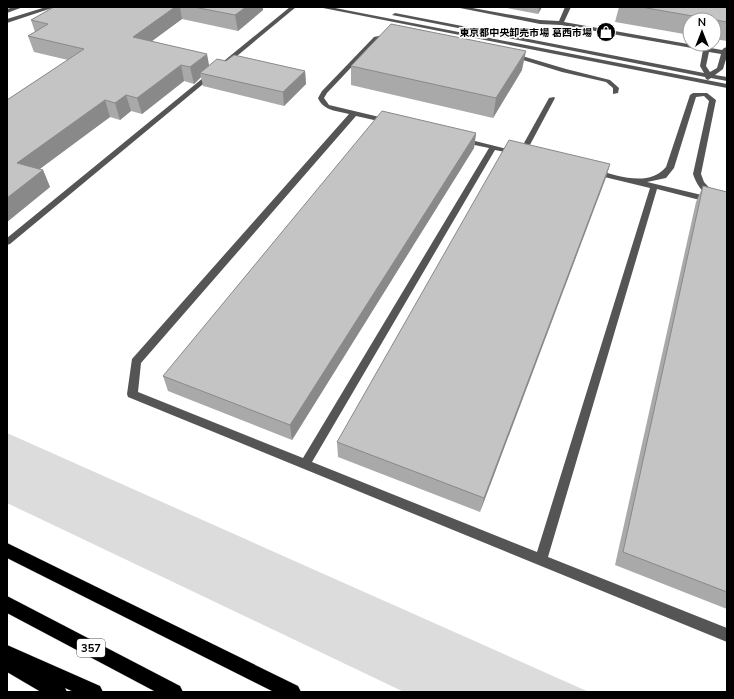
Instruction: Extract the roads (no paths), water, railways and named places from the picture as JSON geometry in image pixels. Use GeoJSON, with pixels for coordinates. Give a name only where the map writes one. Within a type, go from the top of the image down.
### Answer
{"type":"FeatureCollection","features":[{"type":"Feature","properties":{"kind":"highway"},"geometry":{"type":"LineString","coordinates":[[7,550],[292,692]]}},
{"type":"Feature","properties":{"kind":"highway","name":"357"},"geometry":{"type":"LineString","coordinates":[[7,604],[174,692]]}},
{"type":"Feature","properties":{"kind":"highway"},"geometry":{"type":"LineString","coordinates":[[7,653],[94,692]]}},
{"type":"Feature","properties":{"kind":"highway"},"geometry":{"type":"LineString","coordinates":[[7,663],[58,692]]}},
{"type":"Feature","properties":{"kind":"street"},"geometry":{"type":"LineString","coordinates":[[7,11],[20,7]]}},
{"type":"Feature","properties":{"kind":"street"},"geometry":{"type":"LineString","coordinates":[[7,21],[52,7]]}},
{"type":"Feature","properties":{"kind":"street"},"geometry":{"type":"LineString","coordinates":[[7,242],[293,7]]}},
{"type":"Feature","properties":{"kind":"street"},"geometry":{"type":"LineString","coordinates":[[321,7],[708,79],[727,79]]}},
{"type":"Feature","properties":{"kind":"street"},"geometry":{"type":"LineString","coordinates":[[356,7],[708,79],[727,86]]}},
{"type":"Feature","properties":{"kind":"street"},"geometry":{"type":"LineString","coordinates":[[458,7],[540,22],[561,23],[682,46]]}},
{"type":"Feature","properties":{"kind":"street"},"geometry":{"type":"LineString","coordinates":[[561,23],[568,7]]}},
{"type":"Feature","properties":{"kind":"street"},"geometry":{"type":"LineString","coordinates":[[397,124],[327,106],[322,103],[321,98],[324,92],[376,38],[388,35],[403,36]]}},
{"type":"Feature","properties":{"kind":"street"},"geometry":{"type":"LineString","coordinates":[[708,79],[720,69],[726,51]]}},
{"type":"Feature","properties":{"kind":"street"},"geometry":{"type":"LineString","coordinates":[[705,94],[708,79],[703,66],[706,52]]}},
{"type":"Feature","properties":{"kind":"street"},"geometry":{"type":"LineString","coordinates":[[506,53],[564,71],[608,81],[616,88],[615,93]]}},
{"type":"Feature","properties":{"kind":"street"},"geometry":{"type":"LineString","coordinates":[[635,181],[663,176],[670,168],[693,95],[705,94],[713,100],[697,174],[700,183],[708,192],[727,203]]}},
{"type":"Feature","properties":{"kind":"street"},"geometry":{"type":"LineString","coordinates":[[456,138],[525,155],[552,98]]}},
{"type":"Feature","properties":{"kind":"street"},"geometry":{"type":"LineString","coordinates":[[354,114],[136,362],[132,394],[727,635]]}},
{"type":"Feature","properties":{"kind":"street"},"geometry":{"type":"LineString","coordinates":[[305,464],[493,147]]}},
{"type":"Feature","properties":{"kind":"street"},"geometry":{"type":"LineString","coordinates":[[587,170],[727,203]]}},
{"type":"Feature","properties":{"kind":"street"},"geometry":{"type":"LineString","coordinates":[[541,560],[654,186]]}},
{"type":"Feature","properties":{"kind":"place","name":"東京都中央卸売市場 葛西市場"},"geometry":{"type":"Point","coordinates":[606,32]}}]}
